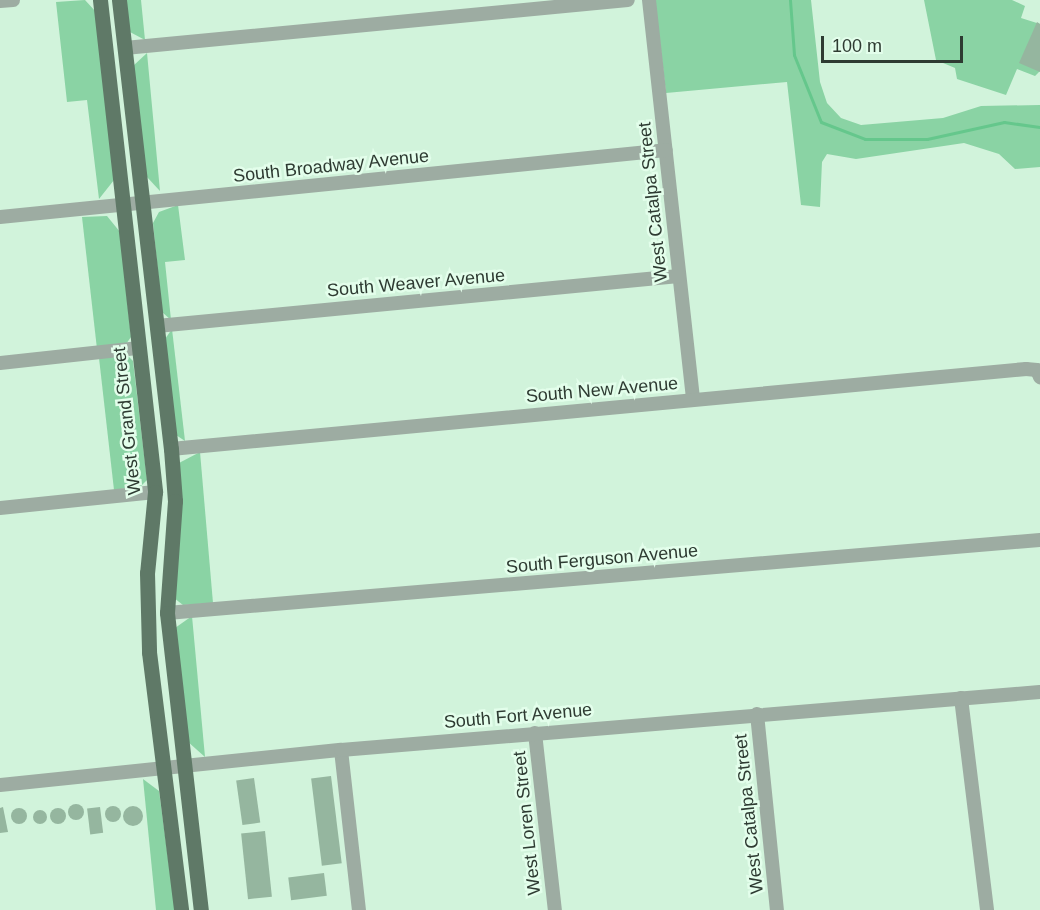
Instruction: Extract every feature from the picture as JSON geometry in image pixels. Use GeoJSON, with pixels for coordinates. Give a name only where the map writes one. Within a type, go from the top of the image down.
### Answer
{"type":"FeatureCollection","features":[{"type":"Feature","properties":{"kind":"main road","name":"West Grand Street"},"geometry":{"type":"LineString","coordinates":[[100,0],[155,492],[147,573],[149,652],[181,910]]}},
{"type":"Feature","properties":{"kind":"main road"},"geometry":{"type":"LineString","coordinates":[[119,0],[171,449],[175,501],[168,613],[183,765],[201,910]]}},
{"type":"Feature","properties":{"kind":"street"},"geometry":{"type":"LineString","coordinates":[[0,1],[13,0]]}},
{"type":"Feature","properties":{"kind":"street"},"geometry":{"type":"LineString","coordinates":[[125,48],[628,0]]}},
{"type":"Feature","properties":{"kind":"street","name":"West Catalpa Street"},"geometry":{"type":"LineString","coordinates":[[649,0],[693,400]]}},
{"type":"Feature","properties":{"kind":"street","name":"South Broadway Avenue"},"geometry":{"type":"LineString","coordinates":[[0,217],[666,150]]}},
{"type":"Feature","properties":{"kind":"street","name":"South Weaver Avenue"},"geometry":{"type":"LineString","coordinates":[[157,326],[679,276]]}},
{"type":"Feature","properties":{"kind":"street"},"geometry":{"type":"LineString","coordinates":[[0,363],[139,348]]}},
{"type":"Feature","properties":{"kind":"street","name":"South New Avenue"},"geometry":{"type":"LineString","coordinates":[[171,449],[693,400],[1038,374]]}},
{"type":"Feature","properties":{"kind":"street"},"geometry":{"type":"LineString","coordinates":[[0,508],[155,492]]}},
{"type":"Feature","properties":{"kind":"street","name":"South Ferguson Avenue"},"geometry":{"type":"LineString","coordinates":[[168,613],[1040,540]]}},
{"type":"Feature","properties":{"kind":"street","name":"South Fort Avenue"},"geometry":{"type":"LineString","coordinates":[[0,785],[341,750],[1040,692]]}},
{"type":"Feature","properties":{"kind":"street"},"geometry":{"type":"LineString","coordinates":[[961,698],[987,910]]}},
{"type":"Feature","properties":{"kind":"street","name":"West Catalpa Street"},"geometry":{"type":"LineString","coordinates":[[757,714],[777,910]]}},
{"type":"Feature","properties":{"kind":"street","name":"West Loren Street"},"geometry":{"type":"LineString","coordinates":[[535,733],[555,910]]}},
{"type":"Feature","properties":{"kind":"street"},"geometry":{"type":"LineString","coordinates":[[341,750],[359,910]]}},
{"type":"Feature","properties":{"kind":"green space"},"geometry":{"type":"Polygon","coordinates":[[[85,0],[96,12],[114,180],[99,199],[87,100],[67,102],[56,2],[85,0]]]}},
{"type":"Feature","properties":{"kind":"green space"},"geometry":{"type":"Polygon","coordinates":[[[125,0],[141,0],[145,40],[130,32],[125,0]]]}},
{"type":"Feature","properties":{"kind":"green space"},"geometry":{"type":"Polygon","coordinates":[[[655,0],[811,0],[820,82],[827,103],[841,118],[861,125],[943,118],[981,106],[1040,105],[1040,167],[1015,169],[999,154],[964,143],[856,159],[827,154],[822,162],[820,207],[801,205],[787,82],[666,93],[655,0]]]}},
{"type":"Feature","properties":{"kind":"green space"},"geometry":{"type":"Polygon","coordinates":[[[924,0],[1012,0],[1025,6],[1021,18],[1040,24],[1040,71],[1035,76],[1017,69],[1006,95],[957,79],[955,68],[936,60],[924,0]]]}},
{"type":"Feature","properties":{"kind":"green space"},"geometry":{"type":"Polygon","coordinates":[[[147,53],[160,191],[146,176],[133,66],[147,53]]]}},
{"type":"Feature","properties":{"kind":"green space"},"geometry":{"type":"Polygon","coordinates":[[[178,205],[185,260],[165,262],[171,320],[162,312],[153,223],[159,212],[178,205]]]}},
{"type":"Feature","properties":{"kind":"green space"},"geometry":{"type":"Polygon","coordinates":[[[107,216],[120,232],[131,337],[126,344],[97,349],[82,217],[107,216]]]}},
{"type":"Feature","properties":{"kind":"green space"},"geometry":{"type":"Polygon","coordinates":[[[172,329],[185,441],[176,435],[165,339],[172,329]]]}},
{"type":"Feature","properties":{"kind":"green space"},"geometry":{"type":"Polygon","coordinates":[[[127,355],[133,361],[147,480],[141,486],[114,490],[99,358],[127,355]]]}},
{"type":"Feature","properties":{"kind":"green space"},"geometry":{"type":"Polygon","coordinates":[[[200,452],[213,603],[183,605],[174,598],[179,463],[200,452]]]}},
{"type":"Feature","properties":{"kind":"green space"},"geometry":{"type":"Polygon","coordinates":[[[192,616],[205,757],[187,741],[175,628],[192,616]]]}},
{"type":"Feature","properties":{"kind":"green space"},"geometry":{"type":"Polygon","coordinates":[[[143,779],[159,791],[175,910],[156,910],[143,779]]]}},
{"type":"Feature","properties":{"kind":"building"},"geometry":{"type":"Polygon","coordinates":[[[1037,22],[1040,24],[1040,72],[1019,63],[1037,22]]]}},
{"type":"Feature","properties":{"kind":"building"},"geometry":{"type":"Polygon","coordinates":[[[331,776],[342,863],[322,866],[311,778],[331,776]]]}},
{"type":"Feature","properties":{"kind":"building"},"geometry":{"type":"Polygon","coordinates":[[[254,778],[260,823],[242,825],[236,781],[254,778]]]}},
{"type":"Feature","properties":{"kind":"building"},"geometry":{"type":"Polygon","coordinates":[[[76,804],[84,812],[76,820],[68,812],[76,804]]]}},
{"type":"Feature","properties":{"kind":"building"},"geometry":{"type":"Polygon","coordinates":[[[113,806],[121,814],[113,822],[105,814],[113,806]]]}},
{"type":"Feature","properties":{"kind":"building"},"geometry":{"type":"Polygon","coordinates":[[[133,806],[140,809],[143,816],[140,823],[133,826],[126,823],[123,816],[126,809],[133,806]]]}},
{"type":"Feature","properties":{"kind":"building"},"geometry":{"type":"Polygon","coordinates":[[[3,807],[8,832],[0,833],[0,808],[3,807]]]}},
{"type":"Feature","properties":{"kind":"building"},"geometry":{"type":"Polygon","coordinates":[[[100,807],[103,833],[90,834],[87,809],[100,807]]]}},
{"type":"Feature","properties":{"kind":"building"},"geometry":{"type":"Polygon","coordinates":[[[16,808],[22,808],[27,816],[25,822],[16,824],[11,819],[11,813],[16,808]]]}},
{"type":"Feature","properties":{"kind":"building"},"geometry":{"type":"Polygon","coordinates":[[[58,808],[66,816],[58,824],[50,816],[58,808]]]}},
{"type":"Feature","properties":{"kind":"building"},"geometry":{"type":"Polygon","coordinates":[[[37,810],[43,810],[47,817],[43,824],[37,824],[33,820],[33,814],[37,810]]]}},
{"type":"Feature","properties":{"kind":"building"},"geometry":{"type":"Polygon","coordinates":[[[265,831],[272,897],[248,899],[241,834],[265,831]]]}},
{"type":"Feature","properties":{"kind":"building"},"geometry":{"type":"Polygon","coordinates":[[[324,873],[327,896],[291,900],[288,877],[324,873]]]}},
{"type":"Feature","properties":{"kind":"waterway"},"geometry":{"type":"LineString","coordinates":[[790,0],[794,55],[821,122],[865,139],[927,139],[1004,122],[1040,127]]}}]}
